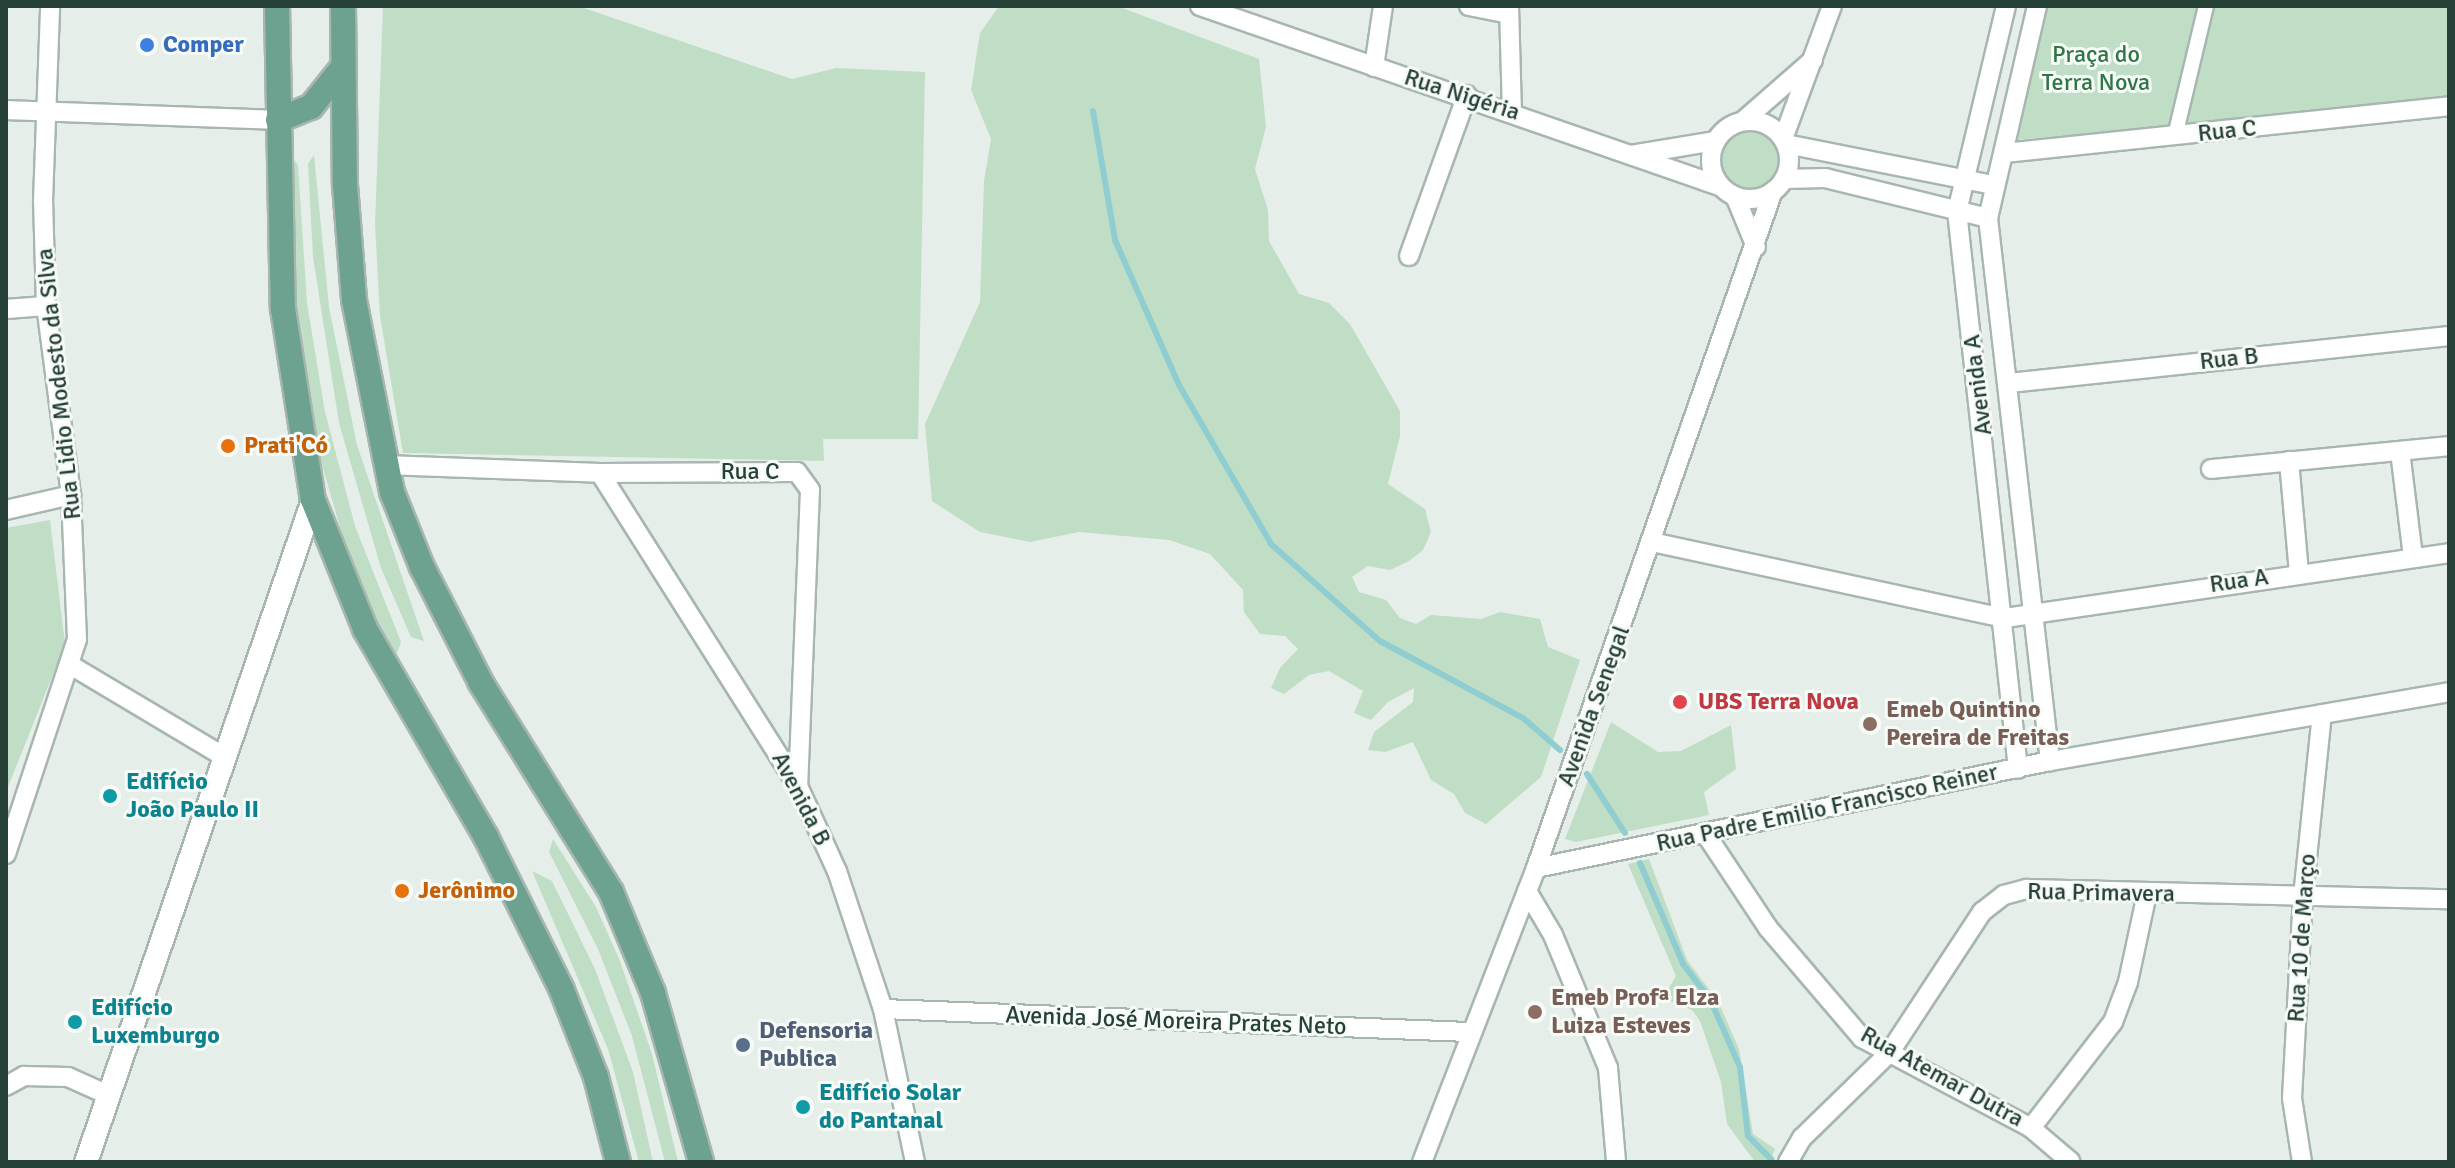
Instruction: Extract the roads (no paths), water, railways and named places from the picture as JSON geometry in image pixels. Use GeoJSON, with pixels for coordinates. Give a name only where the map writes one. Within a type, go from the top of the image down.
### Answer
{"type":"FeatureCollection","features":[{"type":"Feature","properties":{"kind":"main road"},"geometry":{"type":"LineString","coordinates":[[277,6],[283,309],[313,500],[365,629],[486,837],[561,988],[596,1077],[618,1162]]}},
{"type":"Feature","properties":{"kind":"main road"},"geometry":{"type":"LineString","coordinates":[[343,6],[342,68],[354,300],[385,465],[422,567],[474,671],[586,847],[623,919],[670,1043],[701,1162]]}},
{"type":"Feature","properties":{"kind":"main road"},"geometry":{"type":"LineString","coordinates":[[278,120],[311,107],[342,68]]}},
{"type":"Feature","properties":{"kind":"street","name":"Rua Lidio Modesto da Silva"},"geometry":{"type":"LineString","coordinates":[[6,854],[72,666],[77,597],[71,495],[46,306],[50,6]]}},
{"type":"Feature","properties":{"kind":"street","name":"Rua Nigéria"},"geometry":{"type":"LineString","coordinates":[[1200,6],[1227,11],[1374,67],[1467,95],[1729,192],[1761,197],[1778,185],[1825,178],[1988,218]]}},
{"type":"Feature","properties":{"kind":"street"},"geometry":{"type":"LineString","coordinates":[[1374,67],[1383,6]]}},
{"type":"Feature","properties":{"kind":"street"},"geometry":{"type":"LineString","coordinates":[[1469,6],[1509,10],[1512,111]]}},
{"type":"Feature","properties":{"kind":"street"},"geometry":{"type":"LineString","coordinates":[[1778,185],[1785,141],[1832,6]]}},
{"type":"Feature","properties":{"kind":"street","name":"Avenida A"},"geometry":{"type":"LineString","coordinates":[[2006,6],[1957,211],[2005,618],[2018,769]]}},
{"type":"Feature","properties":{"kind":"street","name":"Avenida A"},"geometry":{"type":"LineString","coordinates":[[2037,6],[2004,153],[1993,185],[1988,218],[2009,383],[2029,612],[2050,761]]}},
{"type":"Feature","properties":{"kind":"street"},"geometry":{"type":"LineString","coordinates":[[2175,136],[2206,6]]}},
{"type":"Feature","properties":{"kind":"street"},"geometry":{"type":"LineString","coordinates":[[1630,155],[1716,141],[1815,58]]}},
{"type":"Feature","properties":{"kind":"street"},"geometry":{"type":"LineString","coordinates":[[1409,256],[1467,95]]}},
{"type":"Feature","properties":{"kind":"street","name":"Rua C"},"geometry":{"type":"LineString","coordinates":[[2004,153],[2449,106]]}},
{"type":"Feature","properties":{"kind":"street"},"geometry":{"type":"LineString","coordinates":[[6,110],[278,120]]}},
{"type":"Feature","properties":{"kind":"street"},"geometry":{"type":"LineString","coordinates":[[1743,121],[1773,127],[1785,141],[1993,185]]}},
{"type":"Feature","properties":{"kind":"street"},"geometry":{"type":"LineString","coordinates":[[1716,141],[1712,165],[1756,247]]}},
{"type":"Feature","properties":{"kind":"street","name":"Avenida Senegal"},"geometry":{"type":"LineString","coordinates":[[1422,1162],[1469,1032],[1536,868],[1778,185]]}},
{"type":"Feature","properties":{"kind":"street"},"geometry":{"type":"LineString","coordinates":[[6,309],[46,306]]}},
{"type":"Feature","properties":{"kind":"street","name":"Rua B"},"geometry":{"type":"LineString","coordinates":[[2009,383],[2449,336]]}},
{"type":"Feature","properties":{"kind":"street"},"geometry":{"type":"LineString","coordinates":[[2211,469],[2449,446]]}},
{"type":"Feature","properties":{"kind":"street"},"geometry":{"type":"LineString","coordinates":[[2400,451],[2413,557]]}},
{"type":"Feature","properties":{"kind":"street"},"geometry":{"type":"LineString","coordinates":[[2289,461],[2299,573]]}},
{"type":"Feature","properties":{"kind":"street","name":"Rua C"},"geometry":{"type":"LineString","coordinates":[[385,465],[600,473],[797,472],[806,479],[810,490],[798,786]]}},
{"type":"Feature","properties":{"kind":"street","name":"Avenida B"},"geometry":{"type":"LineString","coordinates":[[600,473],[798,786],[837,871],[883,1009],[915,1162]]}},
{"type":"Feature","properties":{"kind":"street"},"geometry":{"type":"LineString","coordinates":[[6,510],[71,495]]}},
{"type":"Feature","properties":{"kind":"street"},"geometry":{"type":"LineString","coordinates":[[86,1162],[313,500]]}},
{"type":"Feature","properties":{"kind":"street"},"geometry":{"type":"LineString","coordinates":[[1652,542],[2005,618]]}},
{"type":"Feature","properties":{"kind":"street","name":"Rua A"},"geometry":{"type":"LineString","coordinates":[[2005,618],[2029,612],[2449,553]]}},
{"type":"Feature","properties":{"kind":"street"},"geometry":{"type":"LineString","coordinates":[[72,666],[223,756]]}},
{"type":"Feature","properties":{"kind":"street","name":"Rua Padre Emilio Francisco Reiner"},"geometry":{"type":"LineString","coordinates":[[1536,868],[2050,761],[2449,692]]}},
{"type":"Feature","properties":{"kind":"street","name":"Rua 10 de Março"},"geometry":{"type":"LineString","coordinates":[[2302,1162],[2292,1098],[2303,897],[2322,714]]}},
{"type":"Feature","properties":{"kind":"street"},"geometry":{"type":"LineString","coordinates":[[6,806],[25,802]]}},
{"type":"Feature","properties":{"kind":"street","name":"Rua Atemar Dutra"},"geometry":{"type":"LineString","coordinates":[[1705,833],[1810,982],[1862,1038],[2031,1128],[2071,1162]]}},
{"type":"Feature","properties":{"kind":"street","name":"Rua Primavera"},"geometry":{"type":"LineString","coordinates":[[1788,1162],[1802,1138],[1890,1052],[1982,912],[2004,895],[2027,889],[2449,899]]}},
{"type":"Feature","properties":{"kind":"street"},"geometry":{"type":"LineString","coordinates":[[1527,891],[1553,935],[1608,1068],[1616,1162]]}},
{"type":"Feature","properties":{"kind":"street"},"geometry":{"type":"LineString","coordinates":[[2031,1128],[2113,1022],[2128,982],[2147,893]]}},
{"type":"Feature","properties":{"kind":"street","name":"Avenida José Moreira Prates Neto"},"geometry":{"type":"LineString","coordinates":[[883,1009],[1469,1032]]}},
{"type":"Feature","properties":{"kind":"street"},"geometry":{"type":"LineString","coordinates":[[6,1086],[24,1076],[68,1077],[108,1095]]}},
{"type":"Feature","properties":{"kind":"waterway"},"geometry":{"type":"LineString","coordinates":[[1093,111],[1115,240],[1179,385],[1271,544],[1380,641],[1523,718],[1560,750]]}},
{"type":"Feature","properties":{"kind":"waterway"},"geometry":{"type":"LineString","coordinates":[[1587,774],[1625,833]]}},
{"type":"Feature","properties":{"kind":"waterway"},"geometry":{"type":"LineString","coordinates":[[1640,863],[1683,964],[1710,999],[1740,1067],[1748,1136],[1771,1159]]}},
{"type":"Feature","properties":{"kind":"place","name":"Comper"},"geometry":{"type":"Point","coordinates":[147,45]}},
{"type":"Feature","properties":{"kind":"place","name":"Prati'Có"},"geometry":{"type":"Point","coordinates":[228,446]}},
{"type":"Feature","properties":{"kind":"place","name":"UBS Terra Nova"},"geometry":{"type":"Point","coordinates":[1680,702]}},
{"type":"Feature","properties":{"kind":"place","name":"Emeb Quintino Pereira de Freitas"},"geometry":{"type":"Point","coordinates":[1870,724]}},
{"type":"Feature","properties":{"kind":"place","name":"Edifício João Paulo II"},"geometry":{"type":"Point","coordinates":[110,796]}},
{"type":"Feature","properties":{"kind":"place","name":"Jerônimo"},"geometry":{"type":"Point","coordinates":[402,891]}},
{"type":"Feature","properties":{"kind":"place","name":"Emeb Profª Elza Luiza Esteves"},"geometry":{"type":"Point","coordinates":[1535,1012]}},
{"type":"Feature","properties":{"kind":"place","name":"Edifício Luxemburgo"},"geometry":{"type":"Point","coordinates":[75,1022]}},
{"type":"Feature","properties":{"kind":"place","name":"Defensoria Publica"},"geometry":{"type":"Point","coordinates":[743,1045]}},
{"type":"Feature","properties":{"kind":"place","name":"Edifício Solar do Pantanal"},"geometry":{"type":"Point","coordinates":[803,1107]}},
{"type":"Feature","properties":{"kind":"park label","name":"Praça do Terra Nova"},"geometry":{"type":"Point","coordinates":[2096,69]}}]}
